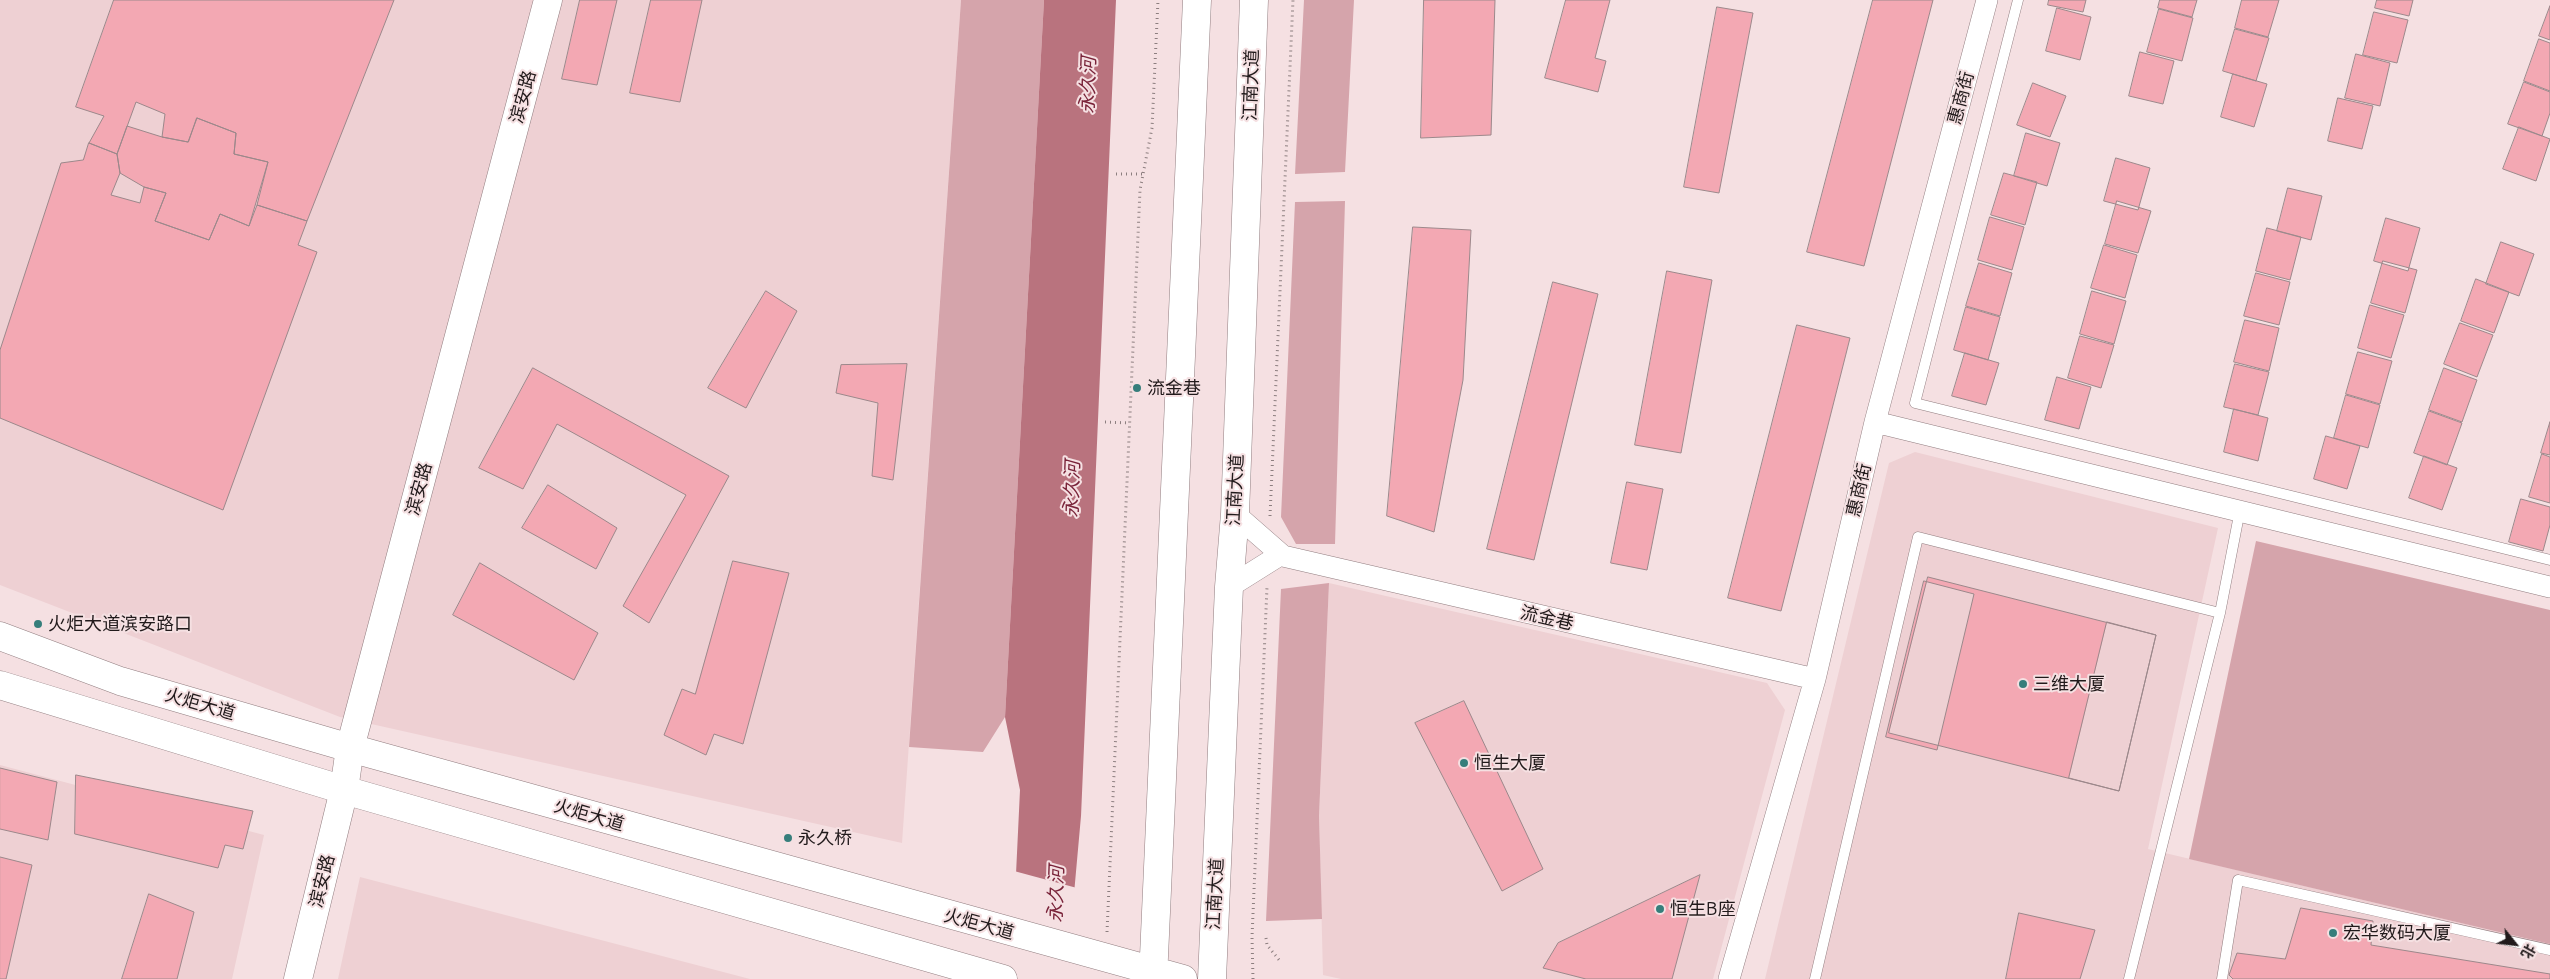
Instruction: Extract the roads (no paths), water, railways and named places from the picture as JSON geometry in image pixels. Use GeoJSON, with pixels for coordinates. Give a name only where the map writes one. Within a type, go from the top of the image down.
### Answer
{"type":"FeatureCollection","features":[{"type":"Feature","properties":{"kind":"main road","name":"滨安路"},"geometry":{"type":"LineString","coordinates":[[298,979],[344,790],[350,748],[548,0]]}},
{"type":"Feature","properties":{"kind":"main road"},"geometry":{"type":"LineString","coordinates":[[1154,975],[1197,0]]}},
{"type":"Feature","properties":{"kind":"main road","name":"江南大道"},"geometry":{"type":"LineString","coordinates":[[1212,979],[1229,587],[1235,514],[1254,0]]}},
{"type":"Feature","properties":{"kind":"main road","name":"火炬大道"},"geometry":{"type":"LineString","coordinates":[[0,636],[120,681],[350,748],[1099,956],[1154,975],[1183,979]]}},
{"type":"Feature","properties":{"kind":"main road"},"geometry":{"type":"LineString","coordinates":[[0,685],[344,790],[992,976]]}},
{"type":"Feature","properties":{"kind":"street","name":"惠商街"},"geometry":{"type":"LineString","coordinates":[[1729,979],[1815,680],[1876,422],[1987,0]]}},
{"type":"Feature","properties":{"kind":"street"},"geometry":{"type":"LineString","coordinates":[[1876,422],[2550,587]]}},
{"type":"Feature","properties":{"kind":"street"},"geometry":{"type":"LineString","coordinates":[[1229,587],[1272,555],[1235,514]]}},
{"type":"Feature","properties":{"kind":"street","name":"流金巷"},"geometry":{"type":"LineString","coordinates":[[1272,555],[1815,680]]}},
{"type":"Feature","properties":{"kind":"lane"},"geometry":{"type":"LineString","coordinates":[[2018,0],[1914,403],[2550,560]]}},
{"type":"Feature","properties":{"kind":"lane"},"geometry":{"type":"LineString","coordinates":[[2128,979],[2220,613],[2240,510]]}},
{"type":"Feature","properties":{"kind":"lane"},"geometry":{"type":"LineString","coordinates":[[1815,979],[1918,536],[2220,613]]}},
{"type":"Feature","properties":{"kind":"lane"},"geometry":{"type":"LineString","coordinates":[[2222,979],[2238,880],[2550,950]]}},
{"type":"Feature","properties":{"kind":"water","name":"永久河"},"geometry":{"type":"Polygon","coordinates":[[[1044,0],[1116,0],[1081,816],[1073,905],[1015,895],[1020,790],[1005,717],[1044,0]]]}},
{"type":"Feature","properties":{"kind":"place","name":"流金巷"},"geometry":{"type":"Point","coordinates":[1137,388]}},
{"type":"Feature","properties":{"kind":"place","name":"火炬大道滨安路口"},"geometry":{"type":"Point","coordinates":[38,624]}},
{"type":"Feature","properties":{"kind":"place","name":"三维大厦"},"geometry":{"type":"Point","coordinates":[2023,684]}},
{"type":"Feature","properties":{"kind":"place","name":"恒生大厦"},"geometry":{"type":"Point","coordinates":[1464,763]}},
{"type":"Feature","properties":{"kind":"place","name":"永久桥"},"geometry":{"type":"Point","coordinates":[788,838]}},
{"type":"Feature","properties":{"kind":"place","name":"恒生B座"},"geometry":{"type":"Point","coordinates":[1660,909]}},
{"type":"Feature","properties":{"kind":"place","name":"宏华数码大厦"},"geometry":{"type":"Point","coordinates":[2333,933]}}]}
